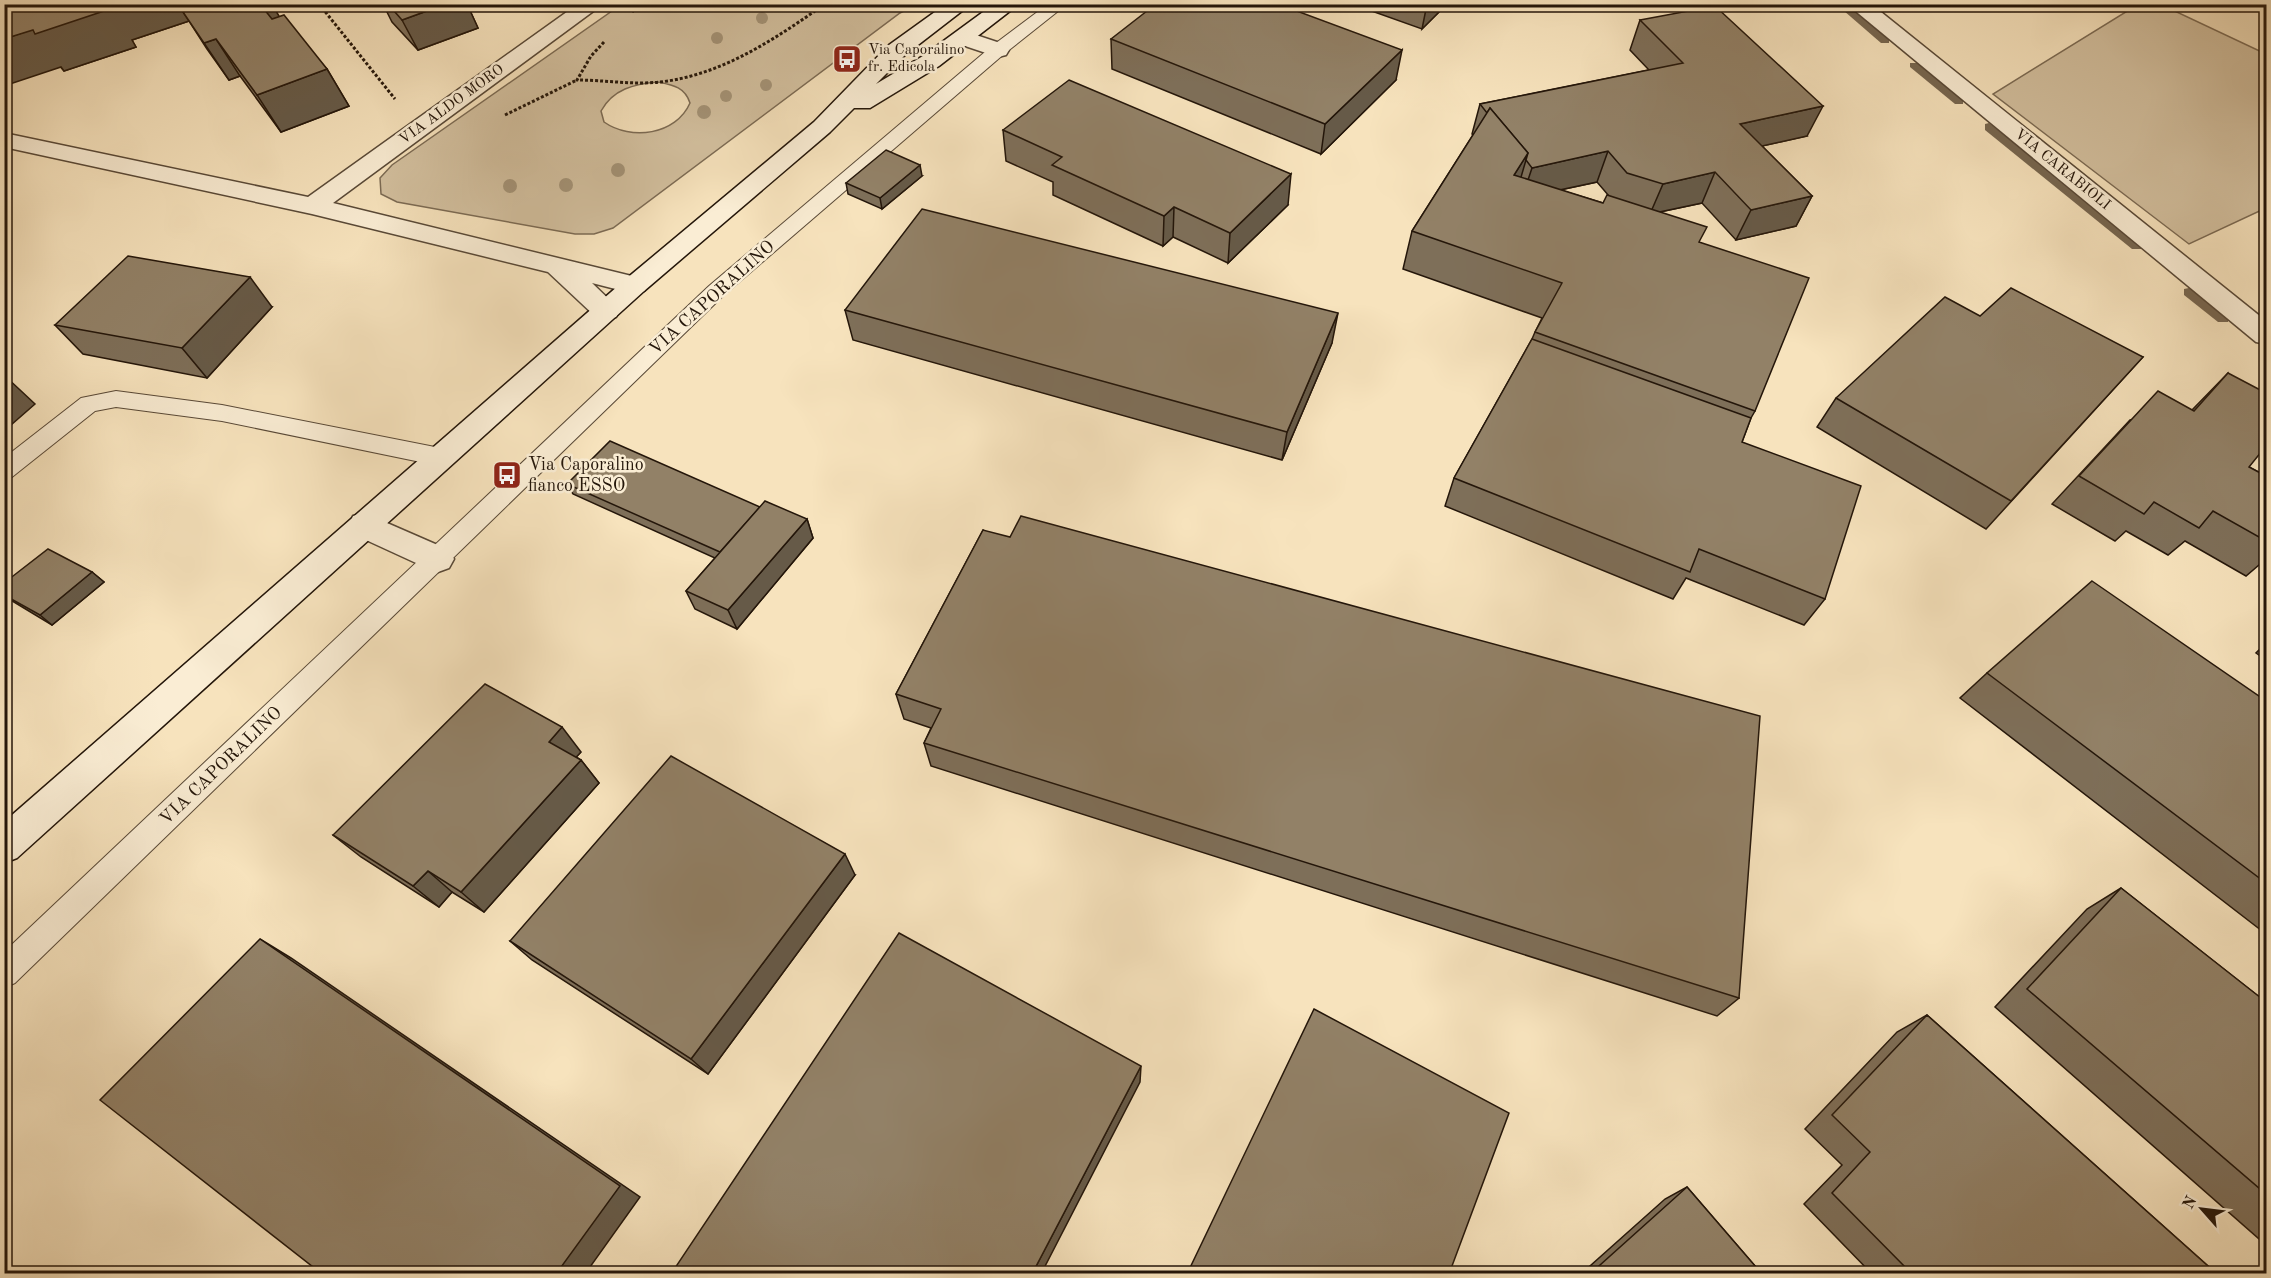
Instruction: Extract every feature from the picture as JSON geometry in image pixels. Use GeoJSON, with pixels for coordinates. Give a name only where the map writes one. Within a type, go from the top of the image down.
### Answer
{"type":"FeatureCollection","features":[{"type":"Feature","properties":{"kind":"street","name":"VIA ALDO MORO"},"geometry":{"type":"LineString","coordinates":[[312,206],[593,4]]}},
{"type":"Feature","properties":{"kind":"street"},"geometry":{"type":"LineString","coordinates":[[4,846],[606,310],[822,127],[897,50],[961,4]]}},
{"type":"Feature","properties":{"kind":"street"},"geometry":{"type":"LineString","coordinates":[[822,127],[931,61],[1010,4]]}},
{"type":"Feature","properties":{"kind":"street","name":"VIA CARABIOLI"},"geometry":{"type":"LineString","coordinates":[[1857,4],[2266,335]]}},
{"type":"Feature","properties":{"kind":"street"},"geometry":{"type":"LineString","coordinates":[[964,38],[998,50]]}},
{"type":"Feature","properties":{"kind":"street"},"geometry":{"type":"LineString","coordinates":[[4,140],[312,206],[635,285]]}},
{"type":"Feature","properties":{"kind":"street"},"geometry":{"type":"LineString","coordinates":[[555,265],[606,310]]}},
{"type":"Feature","properties":{"kind":"street"},"geometry":{"type":"LineString","coordinates":[[364,525],[438,559]]}},
{"type":"Feature","properties":{"kind":"lane","name":"VIA CAPORALINO"},"geometry":{"type":"LineString","coordinates":[[4,973],[716,291],[998,50],[1059,4]]}},
{"type":"Feature","properties":{"kind":"lane"},"geometry":{"type":"LineString","coordinates":[[4,471],[89,404],[116,399],[222,413],[440,457]]}},
{"type":"Feature","properties":{"kind":"path"},"geometry":{"type":"LineString","coordinates":[[319,4],[399,103]]}},
{"type":"Feature","properties":{"kind":"path"},"geometry":{"type":"LineString","coordinates":[[631,13],[639,4]]}},
{"type":"Feature","properties":{"kind":"path"},"geometry":{"type":"LineString","coordinates":[[607,39],[591,56],[578,80],[658,82],[678,79],[710,69],[776,39],[825,4]]}},
{"type":"Feature","properties":{"kind":"shaded area"},"geometry":{"type":"Polygon","coordinates":[[[622,4],[915,5],[900,13],[613,228],[594,234],[575,234],[397,202],[381,194],[380,178],[392,165],[622,4]],[[658,82],[625,89],[612,97],[601,111],[604,122],[627,132],[639,133],[652,132],[674,122],[690,103],[688,98],[682,90],[658,82]]]}},
{"type":"Feature","properties":{"kind":"shaded area"},"geometry":{"type":"Polygon","coordinates":[[[2137,5],[2162,5],[2266,54],[2266,208],[2189,244],[1993,94],[2137,5]]]}},
{"type":"Feature","properties":{"kind":"building"},"geometry":{"type":"Polygon","coordinates":[[[4,4],[107,4],[110,9],[35,34],[33,30],[4,39],[4,4]]]}},
{"type":"Feature","properties":{"kind":"building"},"geometry":{"type":"Polygon","coordinates":[[[192,4],[260,4],[272,19],[284,15],[327,69],[257,95],[216,39],[204,43],[183,12],[194,8],[192,4]]]}},
{"type":"Feature","properties":{"kind":"building"},"geometry":{"type":"Polygon","coordinates":[[[388,4],[446,4],[402,20],[388,4]]]}},
{"type":"Feature","properties":{"kind":"building"},"geometry":{"type":"Polygon","coordinates":[[[1156,4],[1278,4],[1402,50],[1325,124],[1111,39],[1156,4]]]}},
{"type":"Feature","properties":{"kind":"building"},"geometry":{"type":"Polygon","coordinates":[[[1715,6],[1823,106],[1740,124],[1812,196],[1751,210],[1715,172],[1663,184],[1627,173],[1608,151],[1532,168],[1526,160],[1528,153],[1490,108],[1487,113],[1480,104],[1683,63],[1640,20],[1715,6]]]}},
{"type":"Feature","properties":{"kind":"building"},"geometry":{"type":"Polygon","coordinates":[[[1069,80],[1291,174],[1230,233],[1174,207],[1164,216],[1052,165],[1062,157],[1003,130],[1069,80]]]}},
{"type":"Feature","properties":{"kind":"building"},"geometry":{"type":"Polygon","coordinates":[[[1490,108],[1528,153],[1514,175],[1603,203],[1607,195],[1707,227],[1699,242],[1809,278],[1755,411],[1535,332],[1562,283],[1412,231],[1490,108]]]}},
{"type":"Feature","properties":{"kind":"building"},"geometry":{"type":"Polygon","coordinates":[[[886,150],[920,165],[880,198],[846,183],[886,150]]]}},
{"type":"Feature","properties":{"kind":"building"},"geometry":{"type":"Polygon","coordinates":[[[922,209],[1338,313],[1287,432],[845,310],[922,209]]]}},
{"type":"Feature","properties":{"kind":"building"},"geometry":{"type":"Polygon","coordinates":[[[128,256],[250,277],[182,348],[55,325],[128,256]]]}},
{"type":"Feature","properties":{"kind":"building"},"geometry":{"type":"Polygon","coordinates":[[[2011,288],[2143,357],[2011,501],[1836,398],[1945,297],[1980,316],[2011,288]]]}},
{"type":"Feature","properties":{"kind":"building"},"geometry":{"type":"Polygon","coordinates":[[[1532,339],[1751,418],[1742,442],[1861,486],[1825,599],[1699,549],[1690,572],[1454,478],[1532,339]]]}},
{"type":"Feature","properties":{"kind":"building"},"geometry":{"type":"Polygon","coordinates":[[[2228,373],[2266,393],[2266,446],[2249,467],[2266,476],[2266,541],[2213,511],[2199,528],[2154,502],[2144,514],[2079,476],[2158,391],[2194,411],[2228,373]]]}},
{"type":"Feature","properties":{"kind":"building"},"geometry":{"type":"Polygon","coordinates":[[[610,441],[760,507],[720,552],[567,484],[610,441]]]}},
{"type":"Feature","properties":{"kind":"building"},"geometry":{"type":"Polygon","coordinates":[[[765,501],[807,519],[728,610],[686,591],[765,501]]]}},
{"type":"Feature","properties":{"kind":"building"},"geometry":{"type":"Polygon","coordinates":[[[1021,516],[1760,716],[1739,998],[924,743],[941,709],[896,694],[983,530],[1010,537],[1021,516]]]}},
{"type":"Feature","properties":{"kind":"building"},"geometry":{"type":"Polygon","coordinates":[[[48,549],[92,572],[40,615],[4,595],[4,583],[48,549]]]}},
{"type":"Feature","properties":{"kind":"building"},"geometry":{"type":"Polygon","coordinates":[[[2092,581],[2266,701],[2266,883],[1987,673],[2092,581]]]}},
{"type":"Feature","properties":{"kind":"building"},"geometry":{"type":"Polygon","coordinates":[[[485,684],[562,727],[549,742],[581,760],[461,892],[428,871],[413,886],[333,835],[485,684]]]}},
{"type":"Feature","properties":{"kind":"building"},"geometry":{"type":"Polygon","coordinates":[[[671,756],[845,854],[691,1059],[510,941],[671,756]]]}},
{"type":"Feature","properties":{"kind":"building"},"geometry":{"type":"Polygon","coordinates":[[[2121,888],[2266,1002],[2266,1194],[2027,989],[2121,888]]]}},
{"type":"Feature","properties":{"kind":"building"},"geometry":{"type":"Polygon","coordinates":[[[899,933],[1141,1066],[1032,1274],[671,1274],[899,933]]]}},
{"type":"Feature","properties":{"kind":"building"},"geometry":{"type":"Polygon","coordinates":[[[260,939],[620,1186],[556,1274],[322,1274],[100,1100],[260,939]]]}},
{"type":"Feature","properties":{"kind":"building"},"geometry":{"type":"Polygon","coordinates":[[[1314,1009],[1509,1113],[1449,1274],[1187,1274],[1314,1009]]]}},
{"type":"Feature","properties":{"kind":"building"},"geometry":{"type":"Polygon","coordinates":[[[1927,1015],[2217,1274],[1912,1274],[1832,1193],[1870,1152],[1832,1115],[1927,1015]]]}},
{"type":"Feature","properties":{"kind":"building"},"geometry":{"type":"Polygon","coordinates":[[[1687,1187],[1762,1274],[1590,1274],[1687,1187]]]}},
{"type":"Feature","properties":{"kind":"waterway"},"geometry":{"type":"LineString","coordinates":[[1841,4],[1885,41]]}},
{"type":"Feature","properties":{"kind":"waterway"},"geometry":{"type":"LineString","coordinates":[[1914,65],[1959,102]]}},
{"type":"Feature","properties":{"kind":"waterway"},"geometry":{"type":"LineString","coordinates":[[1989,127],[2137,246]]}},
{"type":"Feature","properties":{"kind":"waterway"},"geometry":{"type":"LineString","coordinates":[[2189,292],[2223,319]]}},
{"type":"Feature","properties":{"kind":"place","name":"Via Caporalino fr. Edicola"},"geometry":{"type":"Point","coordinates":[847,59]}},
{"type":"Feature","properties":{"kind":"place","name":"Via Caporalino fianco ESSO"},"geometry":{"type":"Point","coordinates":[507,475]}}]}
